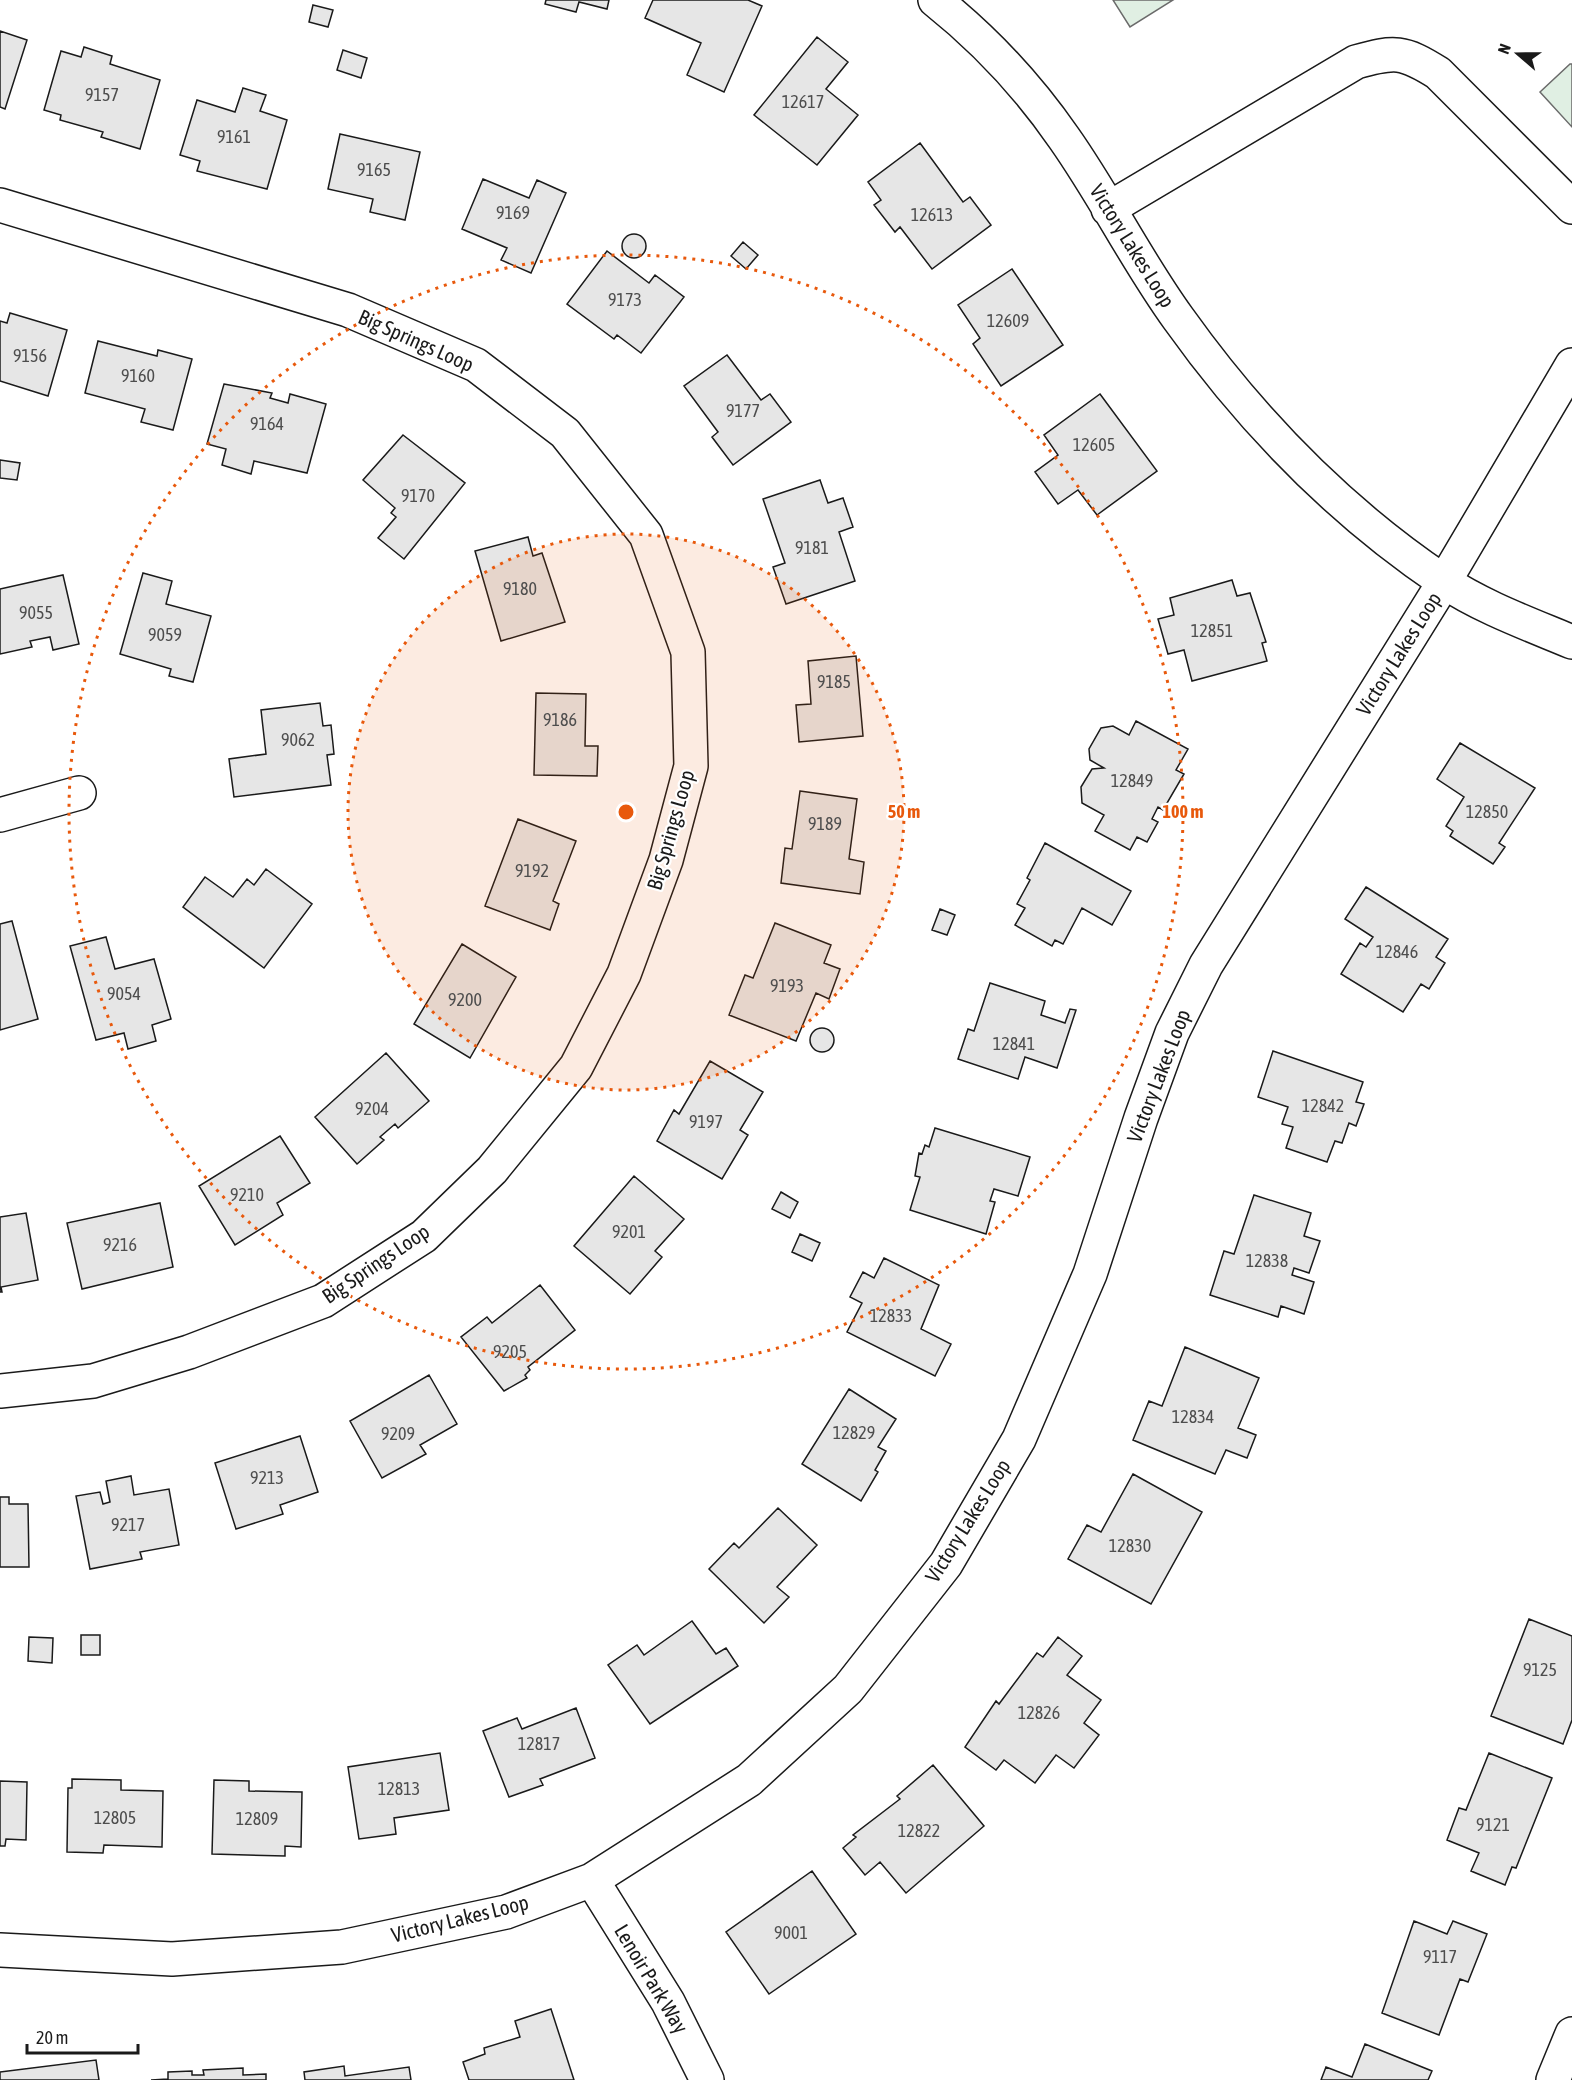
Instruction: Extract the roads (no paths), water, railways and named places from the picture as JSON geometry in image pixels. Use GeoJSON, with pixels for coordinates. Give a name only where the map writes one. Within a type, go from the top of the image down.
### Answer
{"type":"FeatureCollection","features":[{"type":"Feature","properties":{"kind":"street","name":"Victory Lakes Loop"},"geometry":{"type":"LineString","coordinates":[[935,0],[959,20],[1015,76],[1064,138],[1177,317],[1236,394],[1310,472],[1374,530],[1444,582],[1496,610],[1572,642]]}},
{"type":"Feature","properties":{"kind":"street"},"geometry":{"type":"LineString","coordinates":[[1108,209],[1356,62],[1387,54],[1414,58],[1438,73],[1572,207]]}},
{"type":"Feature","properties":{"kind":"street","name":"Big Springs Loop"},"geometry":{"type":"LineString","coordinates":[[0,205],[348,310],[476,365],[565,433],[646,535],[688,652],[691,766],[666,860],[624,974],[576,1067],[492,1170],[424,1236],[323,1301],[189,1352],[93,1381],[0,1391]]}},
{"type":"Feature","properties":{"kind":"street"},"geometry":{"type":"LineString","coordinates":[[1444,582],[1572,365]]}},
{"type":"Feature","properties":{"kind":"street","name":"Victory Lakes Loop"},"geometry":{"type":"LineString","coordinates":[[0,1950],[172,1959],[342,1947],[506,1912],[592,1880],[749,1780],[848,1689],[946,1564],[1019,1439],[1090,1274],[1141,1118],[1172,1033],[1201,975],[1444,582]]}},
{"type":"Feature","properties":{"kind":"street"},"geometry":{"type":"LineString","coordinates":[[0,815],[79,792]]}},
{"type":"Feature","properties":{"kind":"street","name":"Lenoir Park Way"},"geometry":{"type":"LineString","coordinates":[[592,1880],[668,2002],[707,2080]]}},
{"type":"Feature","properties":{"kind":"street"},"geometry":{"type":"LineString","coordinates":[[1553,2080],[1572,2034]]}}]}
